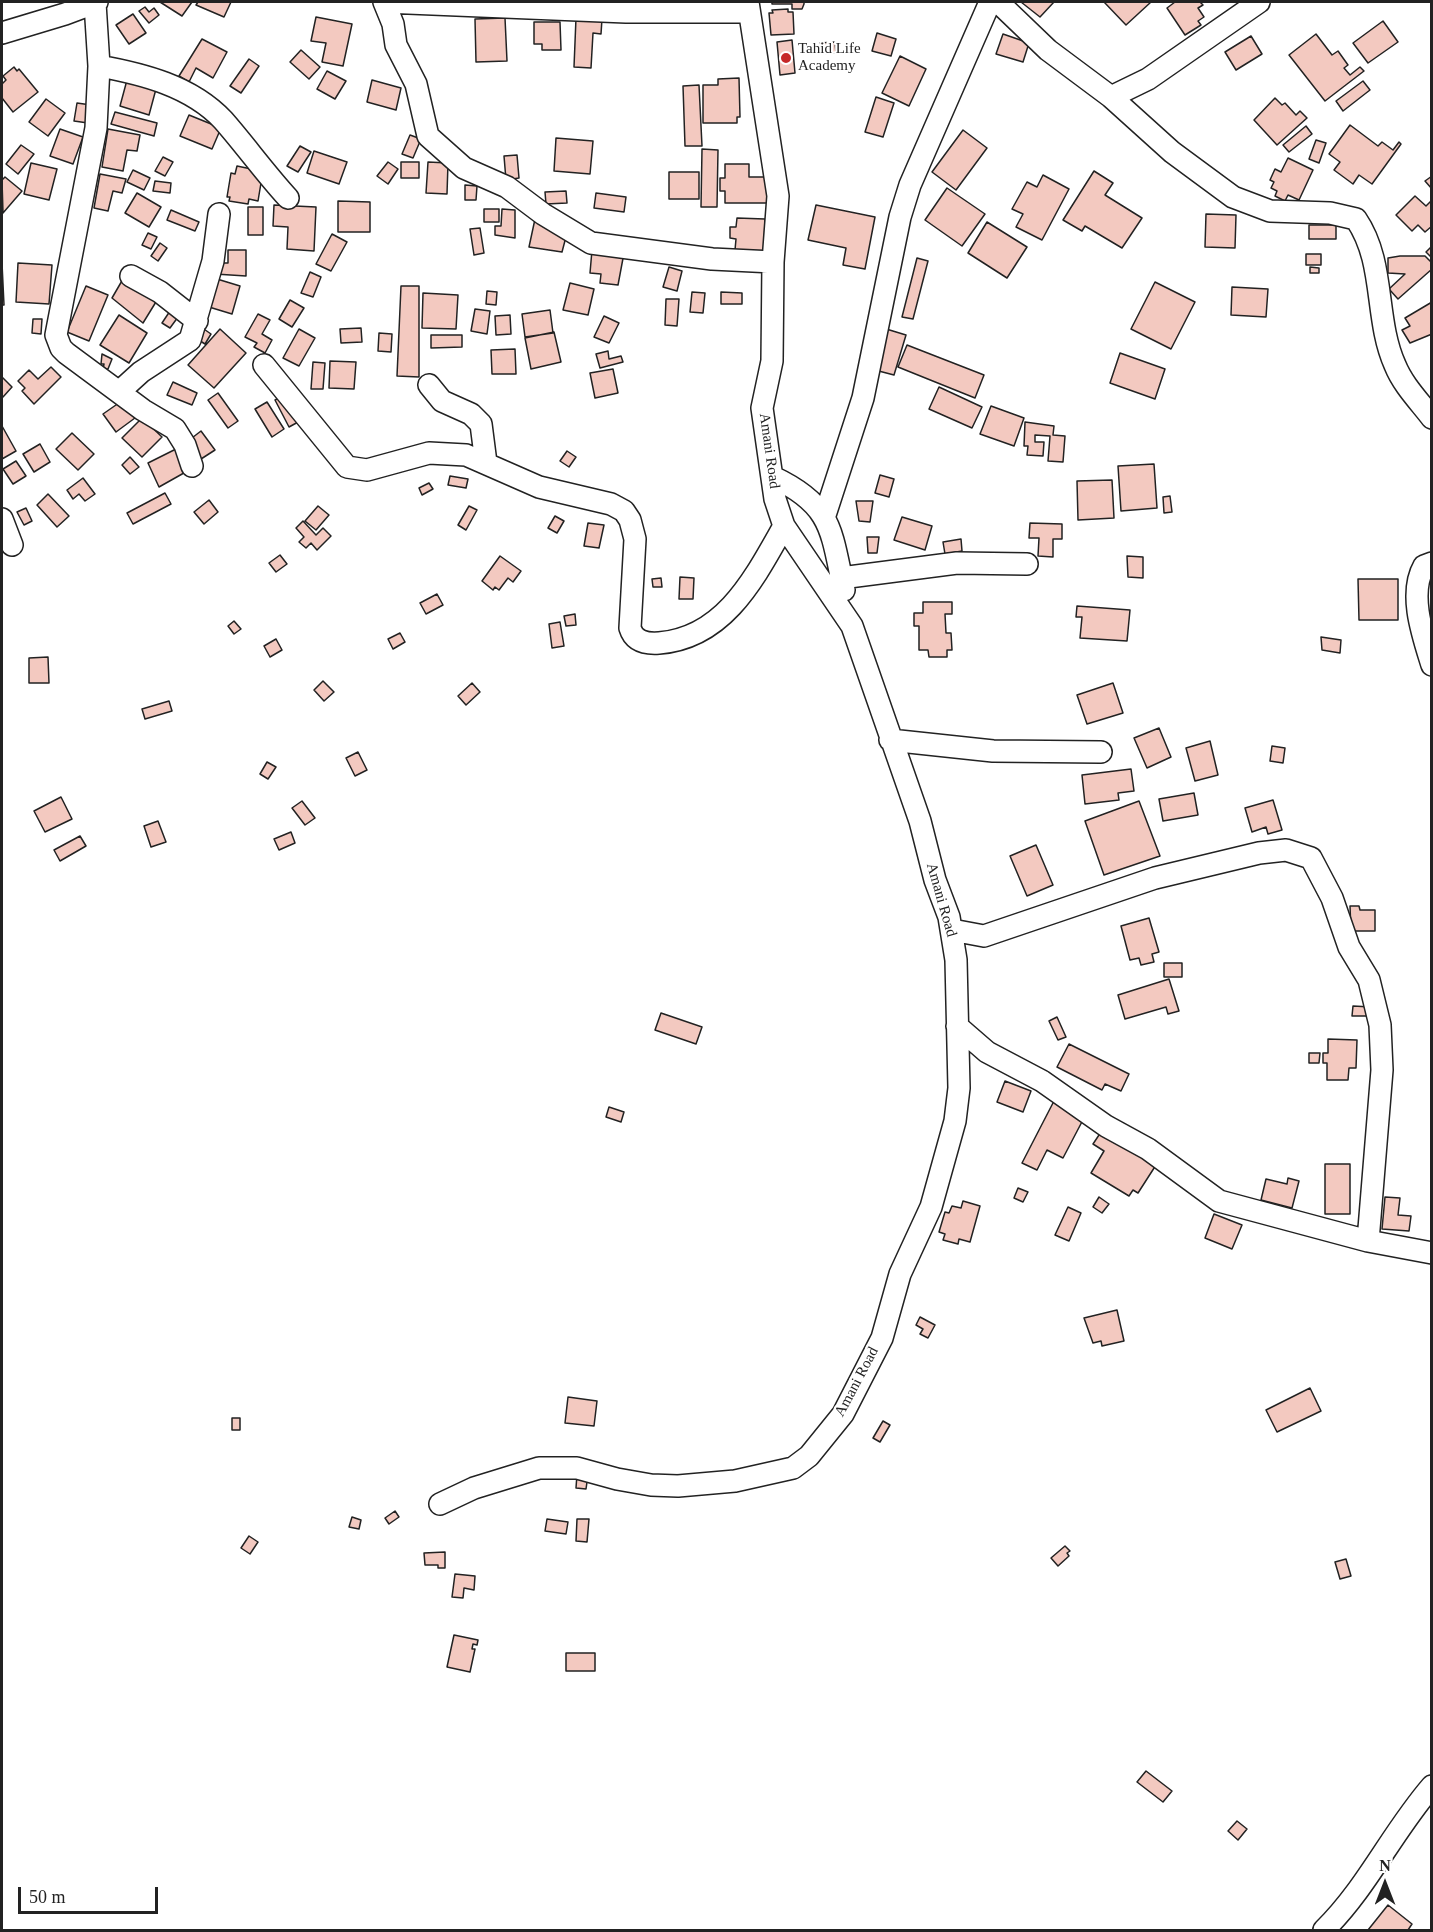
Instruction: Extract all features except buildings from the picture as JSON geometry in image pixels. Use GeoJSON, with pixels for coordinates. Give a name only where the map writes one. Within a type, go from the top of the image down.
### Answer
{"type":"FeatureCollection","features":[{"type":"Feature","properties":{"kind":"street"},"geometry":{"type":"LineString","coordinates":[[2,33],[96,2],[99,66],[96,128],[56,335],[61,348],[66,353],[175,429],[185,445],[192,466]]}},
{"type":"Feature","properties":{"kind":"street"},"geometry":{"type":"LineString","coordinates":[[748,7],[626,12],[384,2],[393,24],[396,45],[416,84],[428,136],[464,168],[507,187],[543,214],[591,243],[712,259],[773,262]]}},
{"type":"Feature","properties":{"kind":"street"},"geometry":{"type":"LineString","coordinates":[[825,515],[863,398],[900,217],[909,185],[990,2]]}},
{"type":"Feature","properties":{"kind":"street"},"geometry":{"type":"LineString","coordinates":[[998,2],[1048,50],[1111,97],[1172,152],[1233,197],[1270,211],[1330,213],[1356,219],[1366,234],[1373,252],[1394,364],[1431,418]]}},
{"type":"Feature","properties":{"kind":"street"},"geometry":{"type":"LineString","coordinates":[[1111,97],[1148,80],[1259,2]]}},
{"type":"Feature","properties":{"kind":"street","name":"Amani Road"},"geometry":{"type":"LineString","coordinates":[[441,1504],[474,1488],[539,1468],[577,1468],[651,1485],[701,1486],[793,1468],[809,1456],[843,1414],[882,1338],[900,1274],[931,1207],[956,1110],[959,1088],[952,930],[935,880],[920,821],[890,740],[878,693],[852,626],[784,526],[775,499],[762,408],[772,361],[773,262],[778,196],[748,7]]}},
{"type":"Feature","properties":{"kind":"street"},"geometry":{"type":"LineString","coordinates":[[99,66],[156,79],[196,98],[223,120],[288,198]]}},
{"type":"Feature","properties":{"kind":"street"},"geometry":{"type":"LineString","coordinates":[[119,392],[160,358],[184,346],[190,340],[215,251],[219,214]]}},
{"type":"Feature","properties":{"kind":"street"},"geometry":{"type":"LineString","coordinates":[[131,276],[160,292],[197,321]]}},
{"type":"Feature","properties":{"kind":"street"},"geometry":{"type":"LineString","coordinates":[[264,365],[347,467],[367,470],[429,453],[466,455],[539,487],[611,504],[624,511],[630,520],[635,539],[630,628],[636,639],[651,643],[684,639],[720,620],[741,597],[784,526]]}},
{"type":"Feature","properties":{"kind":"street"},"geometry":{"type":"LineString","coordinates":[[429,385],[442,401],[471,414],[481,424],[486,463]]}},
{"type":"Feature","properties":{"kind":"street"},"geometry":{"type":"LineString","coordinates":[[773,477],[797,488],[825,515],[833,539],[852,626]]}},
{"type":"Feature","properties":{"kind":"street"},"geometry":{"type":"LineString","coordinates":[[2,519],[12,545]]}},
{"type":"Feature","properties":{"kind":"street"},"geometry":{"type":"LineString","coordinates":[[841,578],[957,562],[1027,564]]}},
{"type":"Feature","properties":{"kind":"street"},"geometry":{"type":"LineString","coordinates":[[1431,563],[1424,566],[1417,585],[1423,636],[1431,665]]}},
{"type":"Feature","properties":{"kind":"street"},"geometry":{"type":"LineString","coordinates":[[890,740],[993,751],[1101,752]]}},
{"type":"Feature","properties":{"kind":"street"},"geometry":{"type":"LineString","coordinates":[[952,930],[984,936],[1155,878],[1259,853],[1286,850],[1311,858],[1332,898],[1349,947],[1369,980],[1380,1025],[1382,1070],[1374,1137],[1368,1241]]}},
{"type":"Feature","properties":{"kind":"street"},"geometry":{"type":"LineString","coordinates":[[957,1026],[987,1052],[1042,1081],[1106,1126],[1148,1149],[1219,1201],[1368,1241],[1431,1253]]}},
{"type":"Feature","properties":{"kind":"street"},"geometry":{"type":"LineString","coordinates":[[1324,1930],[1345,1909],[1396,1831],[1431,1786]]}},
{"type":"Feature","properties":{"kind":"place","name":"Tahid Life Academy"},"geometry":{"type":"Point","coordinates":[786,58]}}]}
